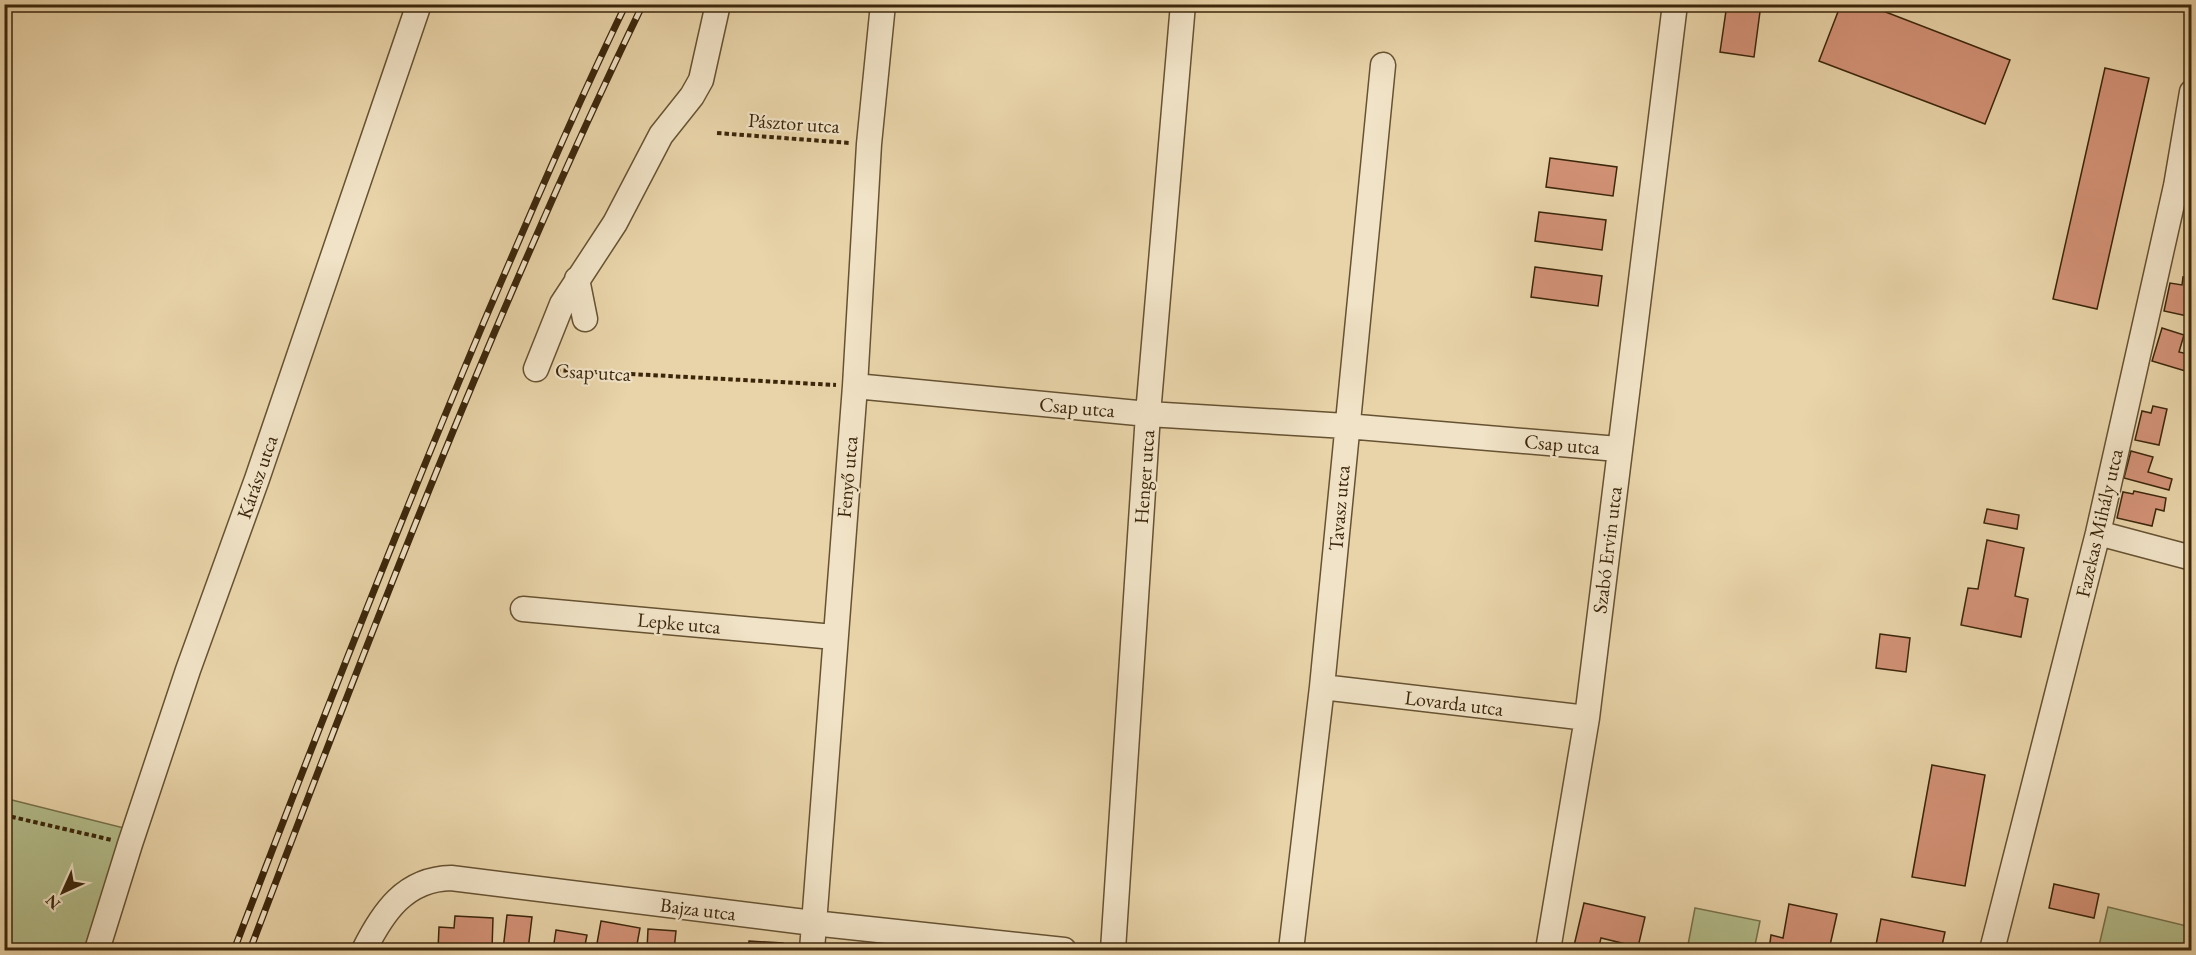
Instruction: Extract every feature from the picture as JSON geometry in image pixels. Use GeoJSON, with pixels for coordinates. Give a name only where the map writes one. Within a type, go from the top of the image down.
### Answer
{"type":"FeatureCollection","features":[{"type":"Feature","properties":{"kind":"street","name":"Kárász utca"},"geometry":{"type":"LineString","coordinates":[[97,951],[188,670],[261,468],[419,4]]}},
{"type":"Feature","properties":{"kind":"street"},"geometry":{"type":"LineString","coordinates":[[536,369],[562,304],[615,224],[662,135],[692,96],[701,80],[718,4]]}},
{"type":"Feature","properties":{"kind":"street","name":"Fenyő utca"},"geometry":{"type":"LineString","coordinates":[[812,951],[834,637],[855,386],[869,144],[883,4]]}},
{"type":"Feature","properties":{"kind":"street","name":"Henger utca"},"geometry":{"type":"LineString","coordinates":[[1113,951],[1148,414],[1183,4]]}},
{"type":"Feature","properties":{"kind":"street","name":"Szabó Ervin utca"},"geometry":{"type":"LineString","coordinates":[[1548,951],[1587,718],[1618,449],[1675,4]]}},
{"type":"Feature","properties":{"kind":"street","name":"Tavasz utca"},"geometry":{"type":"LineString","coordinates":[[1291,951],[1322,687],[1383,65]]}},
{"type":"Feature","properties":{"kind":"street","name":"Fazekas Mihály utca"},"geometry":{"type":"LineString","coordinates":[[1992,951],[2098,532],[2176,186],[2192,92]]}},
{"type":"Feature","properties":{"kind":"street"},"geometry":{"type":"LineString","coordinates":[[577,279],[585,318]]}},
{"type":"Feature","properties":{"kind":"street","name":"Csap utca"},"geometry":{"type":"LineString","coordinates":[[855,386],[1148,414],[1346,426],[1618,449]]}},
{"type":"Feature","properties":{"kind":"street"},"geometry":{"type":"LineString","coordinates":[[2098,532],[2192,558]]}},
{"type":"Feature","properties":{"kind":"street","name":"Lepke utca"},"geometry":{"type":"LineString","coordinates":[[523,609],[834,637]]}},
{"type":"Feature","properties":{"kind":"street","name":"Lovarda utca"},"geometry":{"type":"LineString","coordinates":[[1322,687],[1587,718]]}},
{"type":"Feature","properties":{"kind":"street","name":"Bajza utca"},"geometry":{"type":"LineString","coordinates":[[364,951],[381,920],[401,897],[423,882],[451,878],[813,923],[1064,951]]}},
{"type":"Feature","properties":{"kind":"path","name":"Pásztor utca"},"geometry":{"type":"LineString","coordinates":[[717,133],[869,144]]}},
{"type":"Feature","properties":{"kind":"path","name":"Csap utca"},"geometry":{"type":"LineString","coordinates":[[536,369],[855,386]]}},
{"type":"Feature","properties":{"kind":"path"},"geometry":{"type":"LineString","coordinates":[[4,815],[130,844]]}},
{"type":"Feature","properties":{"kind":"green space"},"geometry":{"type":"Polygon","coordinates":[[[4,798],[128,829],[88,950],[5,950],[4,798]]]}},
{"type":"Feature","properties":{"kind":"green space"},"geometry":{"type":"Polygon","coordinates":[[[2108,907],[2191,927],[2191,950],[2098,950],[2108,907]]]}},
{"type":"Feature","properties":{"kind":"green space"},"geometry":{"type":"Polygon","coordinates":[[[1695,908],[1760,921],[1754,950],[1687,950],[1695,908]]]}},
{"type":"Feature","properties":{"kind":"building"},"geometry":{"type":"Polygon","coordinates":[[[1727,4],[1761,4],[1754,57],[1720,52],[1727,4]]]}},
{"type":"Feature","properties":{"kind":"building"},"geometry":{"type":"Polygon","coordinates":[[[1841,4],[1865,4],[2010,60],[1985,124],[1819,61],[1841,4]]]}},
{"type":"Feature","properties":{"kind":"building"},"geometry":{"type":"Polygon","coordinates":[[[2105,68],[2149,78],[2097,309],[2053,299],[2105,68]]]}},
{"type":"Feature","properties":{"kind":"building"},"geometry":{"type":"Polygon","coordinates":[[[1550,158],[1617,167],[1613,196],[1546,187],[1550,158]]]}},
{"type":"Feature","properties":{"kind":"building"},"geometry":{"type":"Polygon","coordinates":[[[1539,212],[1606,220],[1602,250],[1535,241],[1539,212]]]}},
{"type":"Feature","properties":{"kind":"building"},"geometry":{"type":"Polygon","coordinates":[[[1535,267],[1602,276],[1598,306],[1531,297],[1535,267]]]}},
{"type":"Feature","properties":{"kind":"building"},"geometry":{"type":"Polygon","coordinates":[[[2183,277],[2192,279],[2192,317],[2164,311],[2170,283],[2182,285],[2183,277]]]}},
{"type":"Feature","properties":{"kind":"building"},"geometry":{"type":"Polygon","coordinates":[[[2162,328],[2184,335],[2179,352],[2192,355],[2192,373],[2152,361],[2162,328]]]}},
{"type":"Feature","properties":{"kind":"building"},"geometry":{"type":"Polygon","coordinates":[[[2153,406],[2167,409],[2159,445],[2135,440],[2142,411],[2151,413],[2153,406]]]}},
{"type":"Feature","properties":{"kind":"building"},"geometry":{"type":"Polygon","coordinates":[[[2131,451],[2153,457],[2148,472],[2172,479],[2169,490],[2124,478],[2131,451]]]}},
{"type":"Feature","properties":{"kind":"building"},"geometry":{"type":"Polygon","coordinates":[[[2134,491],[2166,498],[2164,511],[2156,509],[2152,526],[2117,518],[2123,492],[2133,494],[2134,491]]]}},
{"type":"Feature","properties":{"kind":"building"},"geometry":{"type":"Polygon","coordinates":[[[1987,509],[2019,515],[2017,529],[1984,523],[1987,509]]]}},
{"type":"Feature","properties":{"kind":"building"},"geometry":{"type":"Polygon","coordinates":[[[1987,540],[2024,548],[2015,596],[2028,599],[2021,637],[1961,625],[1968,588],[1978,589],[1987,540]]]}},
{"type":"Feature","properties":{"kind":"building"},"geometry":{"type":"Polygon","coordinates":[[[1880,634],[1910,638],[1906,672],[1876,668],[1880,634]]]}},
{"type":"Feature","properties":{"kind":"building"},"geometry":{"type":"Polygon","coordinates":[[[1932,765],[1985,775],[1965,886],[1912,877],[1932,765]]]}},
{"type":"Feature","properties":{"kind":"building"},"geometry":{"type":"Polygon","coordinates":[[[2054,884],[2099,894],[2094,918],[2049,908],[2054,884]]]}},
{"type":"Feature","properties":{"kind":"building"},"geometry":{"type":"Polygon","coordinates":[[[1584,903],[1645,917],[1638,947],[1601,938],[1598,950],[1573,950],[1584,903]]]}},
{"type":"Feature","properties":{"kind":"building"},"geometry":{"type":"Polygon","coordinates":[[[1789,904],[1837,914],[1829,950],[1769,950],[1771,935],[1783,938],[1789,904]]]}},
{"type":"Feature","properties":{"kind":"building"},"geometry":{"type":"Polygon","coordinates":[[[507,915],[532,917],[528,950],[503,950],[507,915]]]}},
{"type":"Feature","properties":{"kind":"building"},"geometry":{"type":"Polygon","coordinates":[[[455,916],[493,918],[492,949],[438,950],[439,927],[454,928],[455,916]]]}},
{"type":"Feature","properties":{"kind":"building"},"geometry":{"type":"Polygon","coordinates":[[[1881,919],[1945,932],[1941,950],[1875,950],[1881,919]]]}},
{"type":"Feature","properties":{"kind":"building"},"geometry":{"type":"Polygon","coordinates":[[[601,921],[640,928],[636,950],[596,949],[601,921]]]}},
{"type":"Feature","properties":{"kind":"building"},"geometry":{"type":"Polygon","coordinates":[[[648,929],[676,931],[674,950],[647,950],[648,929]]]}},
{"type":"Feature","properties":{"kind":"building"},"geometry":{"type":"Polygon","coordinates":[[[556,930],[587,935],[584,950],[553,950],[556,930]]]}},
{"type":"Feature","properties":{"kind":"building"},"geometry":{"type":"Polygon","coordinates":[[[749,941],[783,943],[783,950],[748,950],[749,941]]]}},
{"type":"Feature","properties":{"kind":"building"},"geometry":{"type":"Polygon","coordinates":[[[700,945],[733,948],[732,950],[699,950],[700,945]]]}},
{"type":"Feature","properties":{"kind":"railway"},"geometry":{"type":"LineString","coordinates":[[234,950],[356,636],[483,324],[626,4]]}},
{"type":"Feature","properties":{"kind":"railway"},"geometry":{"type":"LineString","coordinates":[[250,950],[388,592],[485,355],[588,120],[643,4]]}}]}
